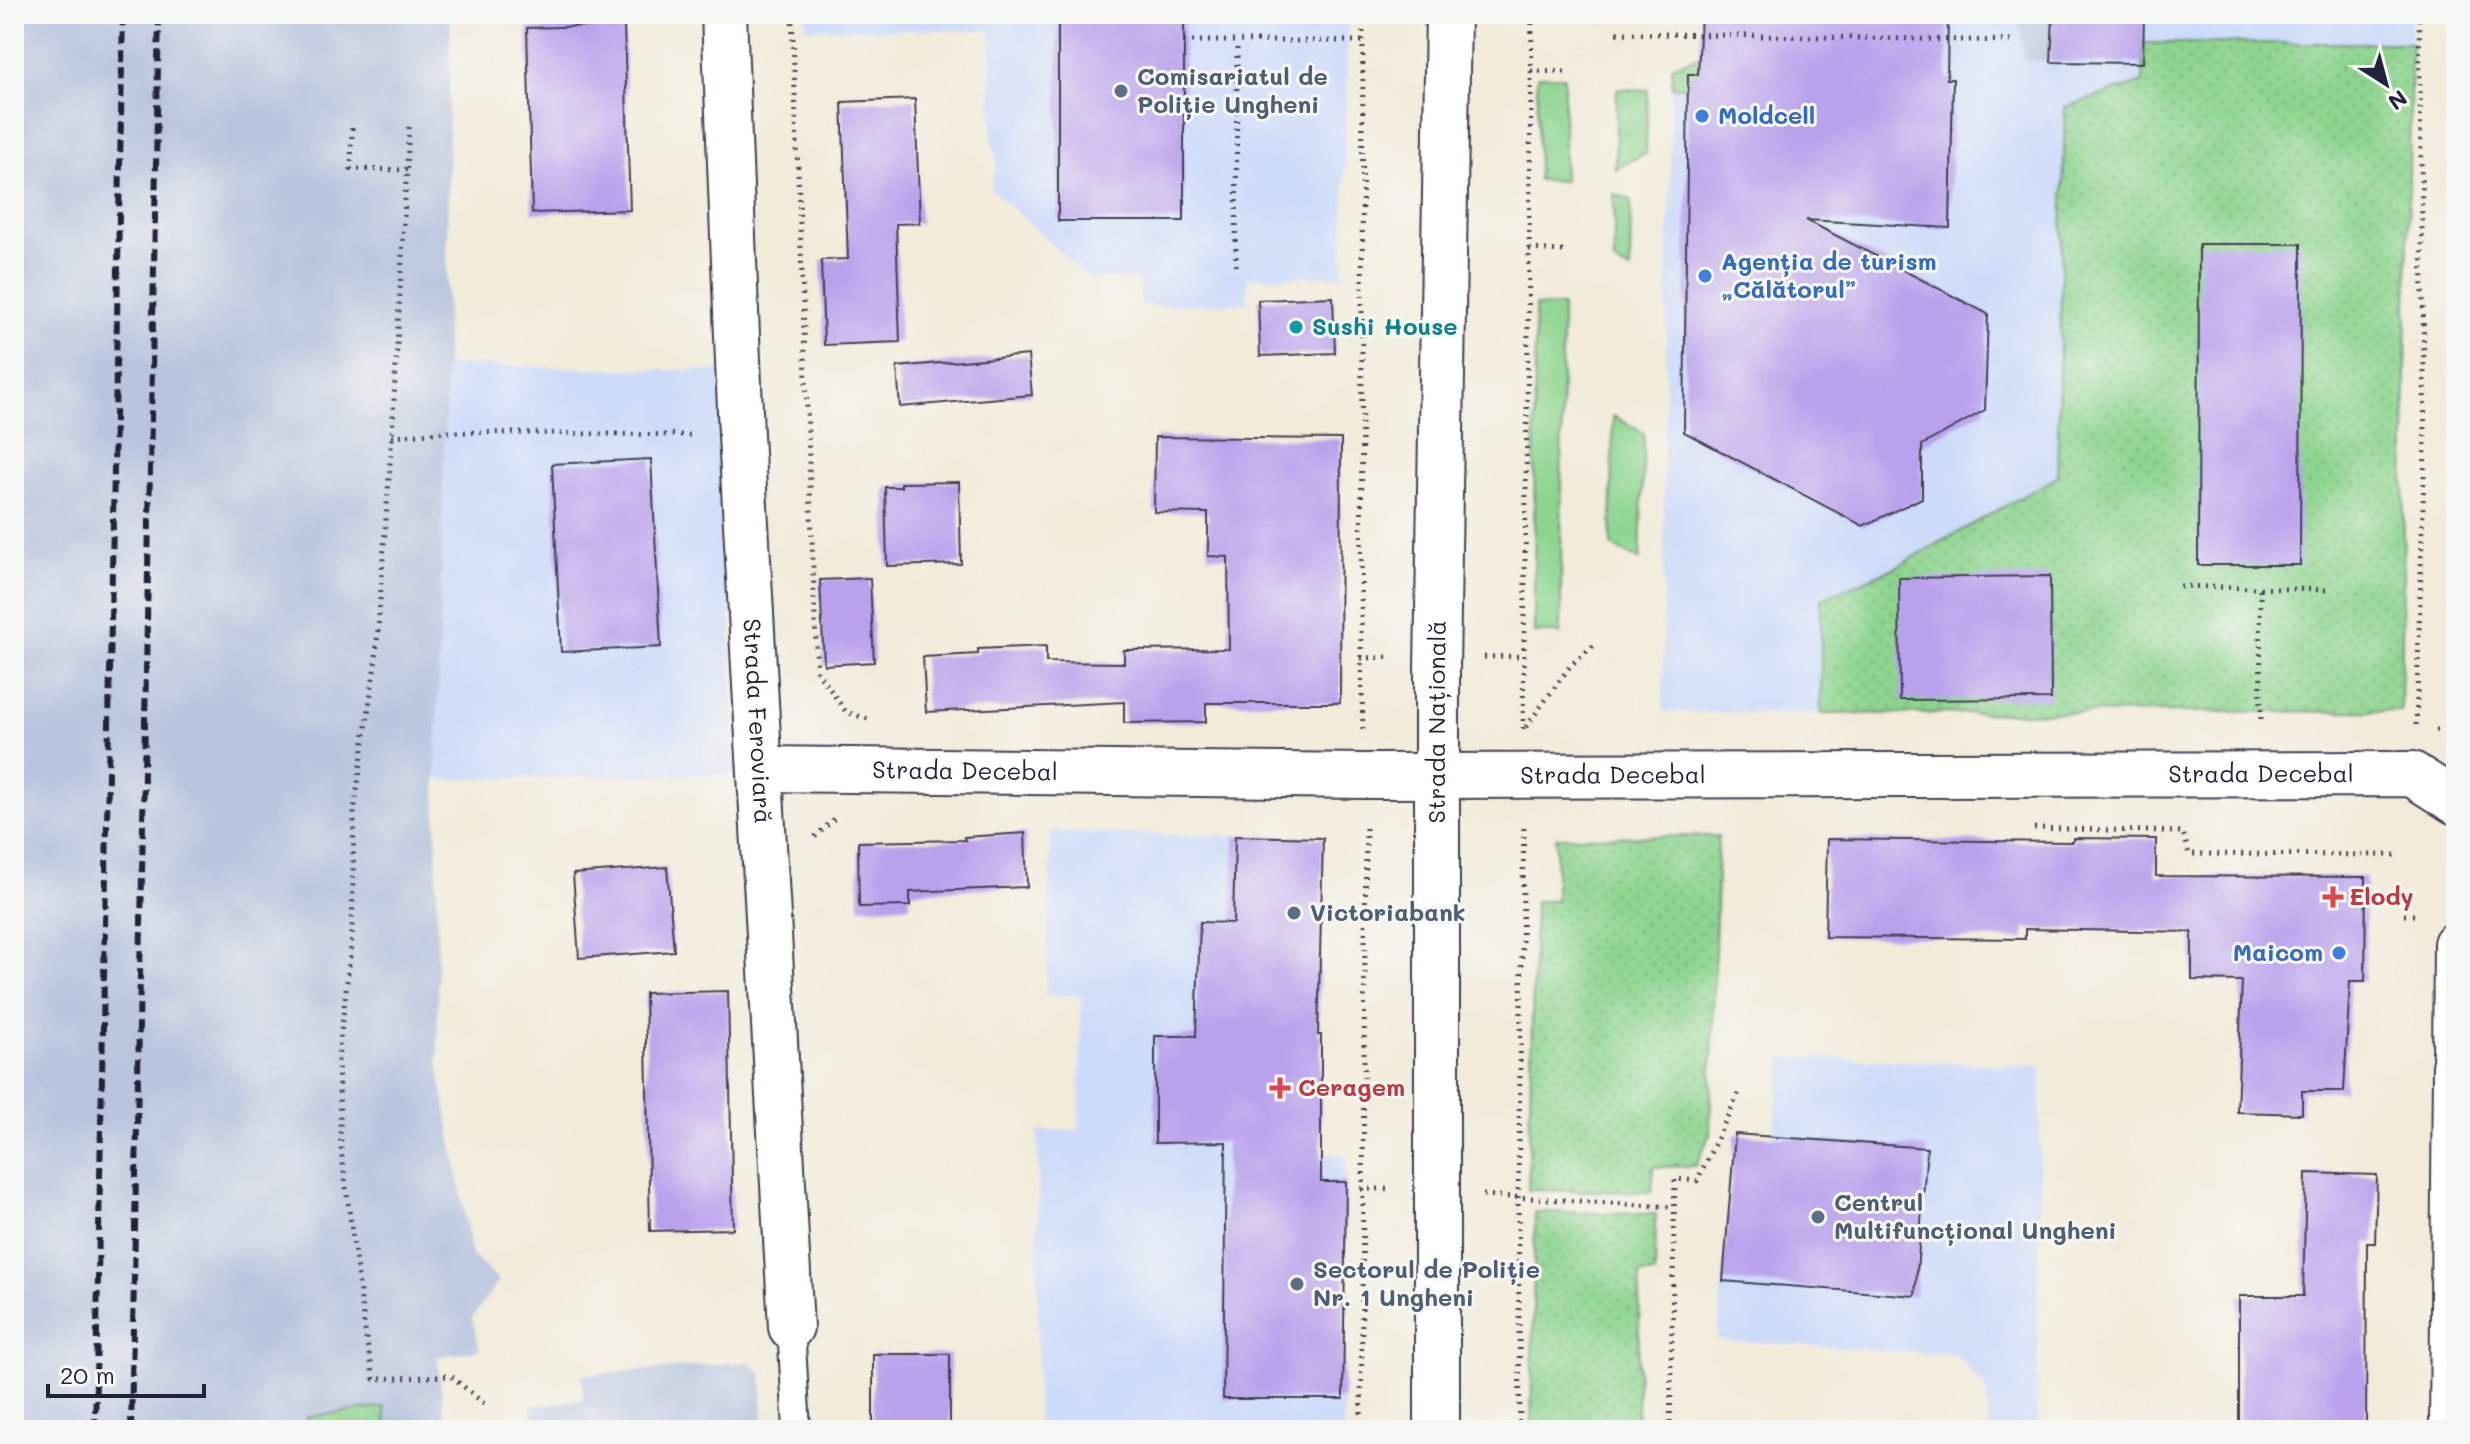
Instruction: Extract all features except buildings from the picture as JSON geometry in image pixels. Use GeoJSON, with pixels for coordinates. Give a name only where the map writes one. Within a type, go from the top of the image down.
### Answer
{"type":"FeatureCollection","features":[{"type":"Feature","properties":{"kind":"street","name":"Strada Feroviară"},"geometry":{"type":"LineString","coordinates":[[724,14],[741,435],[791,1327]]}},
{"type":"Feature","properties":{"kind":"street","name":"Strada Națională"},"geometry":{"type":"LineString","coordinates":[[1437,1430],[1438,774],[1448,14]]}},
{"type":"Feature","properties":{"kind":"street","name":"Strada Decebal"},"geometry":{"type":"LineString","coordinates":[[761,769],[1364,776],[2412,774]]}},
{"type":"Feature","properties":{"kind":"street"},"geometry":{"type":"LineString","coordinates":[[2412,774],[2456,802]]}},
{"type":"Feature","properties":{"kind":"street"},"geometry":{"type":"LineString","coordinates":[[2452,1430],[2456,944]]}},
{"type":"Feature","properties":{"kind":"lane","name":"Strada Feroviară"},"geometry":{"type":"LineString","coordinates":[[791,1327],[797,1430]]}},
{"type":"Feature","properties":{"kind":"path"},"geometry":{"type":"LineString","coordinates":[[792,14],[817,671],[846,712],[870,720]]}},
{"type":"Feature","properties":{"kind":"path"},"geometry":{"type":"LineString","coordinates":[[1361,1430],[1363,14]]}},
{"type":"Feature","properties":{"kind":"path"},"geometry":{"type":"LineString","coordinates":[[1532,14],[1523,731],[1571,665],[1594,645]]}},
{"type":"Feature","properties":{"kind":"path"},"geometry":{"type":"LineString","coordinates":[[2412,774],[2425,447],[2419,14]]}},
{"type":"Feature","properties":{"kind":"path"},"geometry":{"type":"LineString","coordinates":[[1617,33],[2014,41]]}},
{"type":"Feature","properties":{"kind":"path"},"geometry":{"type":"LineString","coordinates":[[1184,41],[1363,41]]}},
{"type":"Feature","properties":{"kind":"path"},"geometry":{"type":"LineString","coordinates":[[1236,266],[1237,42]]}},
{"type":"Feature","properties":{"kind":"path"},"geometry":{"type":"LineString","coordinates":[[1531,71],[1565,72]]}},
{"type":"Feature","properties":{"kind":"path"},"geometry":{"type":"LineString","coordinates":[[409,127],[376,657],[354,812],[352,938],[338,1059],[341,1149],[374,1379],[451,1376],[488,1407]]}},
{"type":"Feature","properties":{"kind":"path"},"geometry":{"type":"LineString","coordinates":[[352,128],[351,169],[407,170]]}},
{"type":"Feature","properties":{"kind":"path"},"geometry":{"type":"LineString","coordinates":[[1529,249],[1563,251]]}},
{"type":"Feature","properties":{"kind":"path"},"geometry":{"type":"LineString","coordinates":[[392,436],[445,432],[741,435]]}},
{"type":"Feature","properties":{"kind":"path"},"geometry":{"type":"LineString","coordinates":[[2180,586],[2326,590]]}},
{"type":"Feature","properties":{"kind":"path"},"geometry":{"type":"LineString","coordinates":[[2260,589],[2261,730]]}},
{"type":"Feature","properties":{"kind":"path"},"geometry":{"type":"LineString","coordinates":[[1347,728],[1363,728]]}},
{"type":"Feature","properties":{"kind":"path"},"geometry":{"type":"LineString","coordinates":[[1520,1430],[1518,1198],[1524,825],[1522,774]]}},
{"type":"Feature","properties":{"kind":"path"},"geometry":{"type":"LineString","coordinates":[[1670,1430],[1675,1179],[1697,1181],[1741,1088]]}},
{"type":"Feature","properties":{"kind":"path"},"geometry":{"type":"LineString","coordinates":[[1361,1189],[1437,1190],[1674,1207]]}},
{"type":"Feature","properties":{"kind":"shaded area"},"geometry":{"type":"Polygon","coordinates":[[[14,14],[450,14],[446,365],[436,780],[438,1062],[472,1255],[499,1281],[472,1318],[480,1350],[437,1357],[446,1430],[14,1430],[14,14]]]}},
{"type":"Feature","properties":{"kind":"shaded area","name":"Comisariatul de Poliție Ungheni"},"geometry":{"type":"Polygon","coordinates":[[[805,14],[1348,14],[1343,276],[1248,278],[1247,303],[1141,306],[1139,278],[1089,279],[990,188],[997,161],[992,140],[990,31],[806,28],[805,14]]]}},
{"type":"Feature","properties":{"kind":"shaded area"},"geometry":{"type":"Polygon","coordinates":[[[1717,14],[2019,14],[2024,61],[2143,63],[2143,82],[2061,396],[2057,477],[1894,568],[1822,599],[1821,714],[1663,712],[1664,446],[1672,66],[1699,56],[1717,14]]]}},
{"type":"Feature","properties":{"kind":"shaded area"},"geometry":{"type":"Polygon","coordinates":[[[2019,14],[2144,14],[2143,63],[2024,61],[2019,14]]]}},
{"type":"Feature","properties":{"kind":"shaded area"},"geometry":{"type":"Polygon","coordinates":[[[2144,14],[2411,14],[2411,43],[2143,43],[2144,14]]]}},
{"type":"Feature","properties":{"kind":"shaded area"},"geometry":{"type":"Polygon","coordinates":[[[446,365],[722,371],[735,774],[436,780],[446,365]]]}},
{"type":"Feature","properties":{"kind":"shaded area"},"geometry":{"type":"Polygon","coordinates":[[[1051,832],[1323,838],[1319,1001],[1320,1155],[1346,1154],[1343,1430],[1037,1430],[1038,1131],[1079,1130],[1081,996],[1046,995],[1051,832]]]}},
{"type":"Feature","properties":{"kind":"shaded area","name":"Centrul Multifuncțional Ungheni"},"geometry":{"type":"Polygon","coordinates":[[[1783,1057],[2041,1066],[2037,1430],[1988,1430],[1987,1390],[1956,1355],[1717,1340],[1735,1134],[1773,1137],[1783,1057]]]}},
{"type":"Feature","properties":{"kind":"shaded area"},"geometry":{"type":"Polygon","coordinates":[[[748,1362],[762,1373],[763,1430],[534,1430],[532,1406],[584,1399],[581,1375],[748,1362]]]}},
{"type":"Feature","properties":{"kind":"green space"},"geometry":{"type":"Polygon","coordinates":[[[1254,14],[1321,14],[1321,20],[1254,23],[1254,14]]]}},
{"type":"Feature","properties":{"kind":"green space"},"geometry":{"type":"Polygon","coordinates":[[[2143,43],[2411,43],[2401,711],[1821,714],[1821,599],[1894,568],[2057,477],[2065,107],[2143,82],[2143,43]]]}},
{"type":"Feature","properties":{"kind":"green space"},"geometry":{"type":"Polygon","coordinates":[[[1699,56],[1756,56],[1688,87],[1672,87],[1672,66],[1699,56]]]}},
{"type":"Feature","properties":{"kind":"green space"},"geometry":{"type":"Polygon","coordinates":[[[1537,76],[1564,76],[1564,181],[1538,180],[1537,76]]]}},
{"type":"Feature","properties":{"kind":"green space"},"geometry":{"type":"Polygon","coordinates":[[[1617,89],[1648,90],[1646,153],[1615,169],[1617,89]]]}},
{"type":"Feature","properties":{"kind":"green space"},"geometry":{"type":"Polygon","coordinates":[[[1614,194],[1631,200],[1630,271],[1614,263],[1614,194]]]}},
{"type":"Feature","properties":{"kind":"green space"},"geometry":{"type":"Polygon","coordinates":[[[1535,306],[1562,306],[1561,633],[1534,633],[1535,306]]]}},
{"type":"Feature","properties":{"kind":"green space"},"geometry":{"type":"Polygon","coordinates":[[[1613,416],[1644,433],[1640,560],[1611,546],[1613,416]]]}},
{"type":"Feature","properties":{"kind":"green space"},"geometry":{"type":"Polygon","coordinates":[[[1718,836],[1710,1134],[1696,1166],[1653,1167],[1652,1192],[1528,1190],[1535,901],[1556,901],[1556,837],[1718,836]]]}},
{"type":"Feature","properties":{"kind":"green space"},"geometry":{"type":"Polygon","coordinates":[[[1535,1212],[1656,1214],[1655,1274],[1640,1274],[1637,1426],[1656,1427],[1656,1430],[1531,1430],[1535,1212]]]}},
{"type":"Feature","properties":{"kind":"green space"},"geometry":{"type":"Polygon","coordinates":[[[384,1407],[387,1430],[309,1430],[307,1417],[384,1407]]]}},
{"type":"Feature","properties":{"kind":"railway"},"geometry":{"type":"LineString","coordinates":[[95,1430],[123,14]]}},
{"type":"Feature","properties":{"kind":"railway"},"geometry":{"type":"LineString","coordinates":[[131,1430],[159,14]]}},
{"type":"Feature","properties":{"kind":"place","name":"Comisariatul de Poliție Ungheni"},"geometry":{"type":"Point","coordinates":[1121,91]}},
{"type":"Feature","properties":{"kind":"place","name":"Moldcell"},"geometry":{"type":"Point","coordinates":[1702,116]}},
{"type":"Feature","properties":{"kind":"place","name":"Agenția de turism „Călătorul”"},"geometry":{"type":"Point","coordinates":[1705,276]}},
{"type":"Feature","properties":{"kind":"place","name":"Sushi House"},"geometry":{"type":"Point","coordinates":[1296,327]}},
{"type":"Feature","properties":{"kind":"place","name":"Elody"},"geometry":{"type":"Point","coordinates":[2333,897]}},
{"type":"Feature","properties":{"kind":"place","name":"Victoriabank"},"geometry":{"type":"Point","coordinates":[1294,913]}},
{"type":"Feature","properties":{"kind":"place","name":"Maicom"},"geometry":{"type":"Point","coordinates":[2339,953]}},
{"type":"Feature","properties":{"kind":"place","name":"Ceragem"},"geometry":{"type":"Point","coordinates":[1280,1088]}},
{"type":"Feature","properties":{"kind":"place","name":"Centrul Multifuncțional Ungheni"},"geometry":{"type":"Point","coordinates":[1818,1217]}},
{"type":"Feature","properties":{"kind":"place","name":"Sectorul de Poliție Nr. 1 Ungheni"},"geometry":{"type":"Point","coordinates":[1297,1284]}}]}
